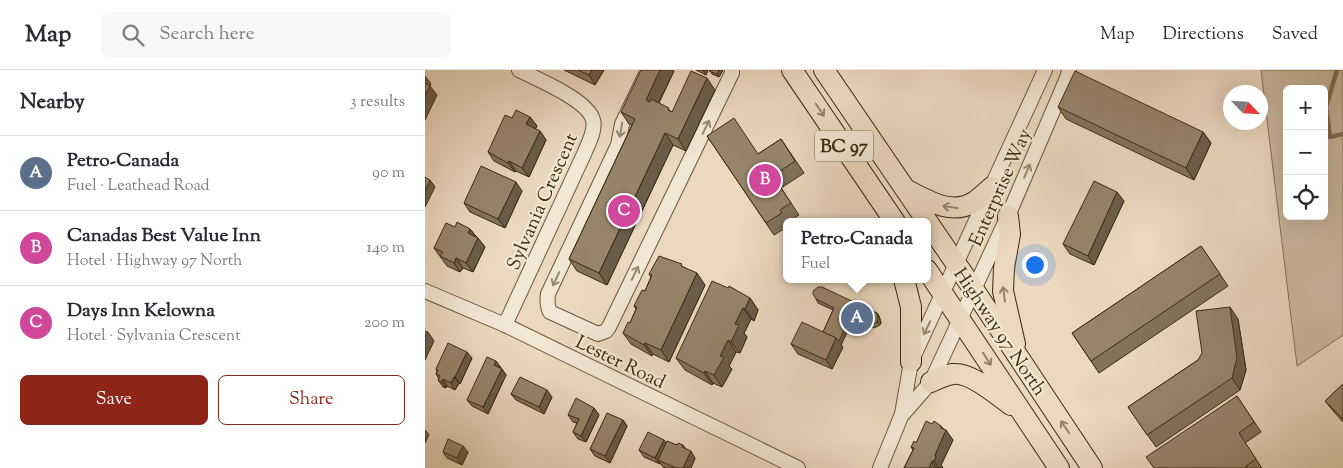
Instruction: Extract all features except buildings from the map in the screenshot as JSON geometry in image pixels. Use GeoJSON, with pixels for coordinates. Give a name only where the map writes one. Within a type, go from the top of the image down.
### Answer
{"type":"FeatureCollection","features":[{"type":"Feature","properties":{"kind":"highway","name":"BC 97"},"geometry":{"type":"LineString","coordinates":[[792,70],[892,218]]}},
{"type":"Feature","properties":{"kind":"highway","name":"Highway 97 North"},"geometry":{"type":"LineString","coordinates":[[824,70],[925,218]]}},
{"type":"Feature","properties":{"kind":"highway"},"geometry":{"type":"LineString","coordinates":[[905,189],[935,204],[958,208],[973,203],[993,187]]}},
{"type":"Feature","properties":{"kind":"highway"},"geometry":{"type":"LineString","coordinates":[[1008,216],[1010,234],[1004,268],[1003,291],[1019,358]]}},
{"type":"Feature","properties":{"kind":"highway","name":"Highway 97 North"},"geometry":{"type":"LineString","coordinates":[[931,227],[1092,468]]}},
{"type":"Feature","properties":{"kind":"highway","name":"Highway 97 North"},"geometry":{"type":"LineString","coordinates":[[931,276],[1059,468]]}},
{"type":"Feature","properties":{"kind":"highway"},"geometry":{"type":"LineString","coordinates":[[905,283],[911,307],[911,362]]}},
{"type":"Feature","properties":{"kind":"highway"},"geometry":{"type":"LineString","coordinates":[[931,382],[954,374],[968,377],[980,383],[1023,415]]}},
{"type":"Feature","properties":{"kind":"street","name":"Sylvania Crescent"},"geometry":{"type":"LineString","coordinates":[[505,326],[584,154],[592,135],[594,121],[587,108],[563,92],[519,70]]}},
{"type":"Feature","properties":{"kind":"street"},"geometry":{"type":"LineString","coordinates":[[648,70],[622,124],[618,145],[548,294],[547,308],[551,312],[598,334],[606,331],[609,327],[732,70]]}},
{"type":"Feature","properties":{"kind":"street","name":"Enterprise Way"},"geometry":{"type":"LineString","coordinates":[[902,414],[911,362],[993,187],[1045,70]]}},
{"type":"Feature","properties":{"kind":"street","name":"Enterprise Way"},"geometry":{"type":"LineString","coordinates":[[902,414],[931,382],[959,318],[1008,216],[1069,70]]}},
{"type":"Feature","properties":{"kind":"street","name":"Lester Road"},"geometry":{"type":"LineString","coordinates":[[425,291],[505,326],[798,468]]}},
{"type":"Feature","properties":{"kind":"street"},"geometry":{"type":"LineString","coordinates":[[880,468],[902,414]]}},
{"type":"Feature","properties":{"kind":"shaded area"},"geometry":{"type":"Polygon","coordinates":[[[1261,70],[1343,70],[1343,335],[1297,366],[1268,128],[1268,85],[1263,85],[1261,70]]]}},
{"type":"Feature","properties":{"kind":"waterway"},"geometry":{"type":"LineString","coordinates":[[1337,70],[1326,107],[1330,137],[1343,134]]}},
{"type":"Feature","properties":{"kind":"place","name":"Canadas Best Value Inn"},"geometry":{"type":"Point","coordinates":[765,180]}},
{"type":"Feature","properties":{"kind":"place","name":"Days Inn Kelowna"},"geometry":{"type":"Point","coordinates":[624,211]}},
{"type":"Feature","properties":{"kind":"place","name":"Petro-Canada"},"geometry":{"type":"Point","coordinates":[857,318]}}]}
